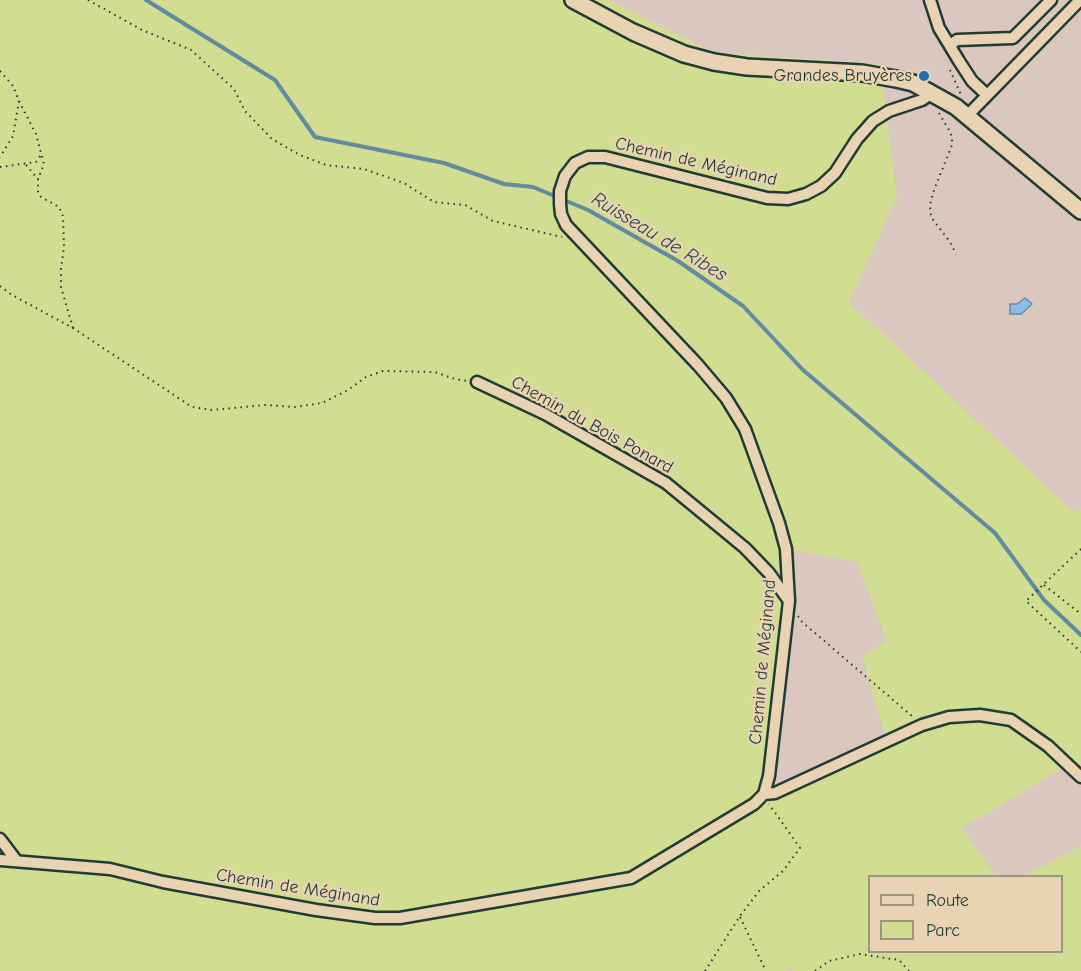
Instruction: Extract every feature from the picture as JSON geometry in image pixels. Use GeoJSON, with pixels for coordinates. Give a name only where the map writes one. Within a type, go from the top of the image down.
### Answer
{"type":"FeatureCollection","features":[{"type":"Feature","properties":{"kind":"main road"},"geometry":{"type":"LineString","coordinates":[[573,0],[633,32],[684,54],[714,62],[747,67],[871,74],[920,86],[956,107],[1081,211]]}},
{"type":"Feature","properties":{"kind":"street"},"geometry":{"type":"LineString","coordinates":[[930,0],[939,28],[972,81],[987,95]]}},
{"type":"Feature","properties":{"kind":"street"},"geometry":{"type":"LineString","coordinates":[[950,45],[957,40],[1013,39],[1051,0]]}},
{"type":"Feature","properties":{"kind":"street"},"geometry":{"type":"LineString","coordinates":[[967,116],[1080,0]]}},
{"type":"Feature","properties":{"kind":"street","name":"Chemin de Méginand"},"geometry":{"type":"LineString","coordinates":[[0,860],[110,869],[163,882],[316,910],[375,918],[400,918],[631,878],[754,804],[764,794],[769,776],[789,601],[786,549],[779,523],[745,429],[726,398],[698,365],[566,225],[561,214],[560,191],[565,176],[575,163],[588,157],[605,157],[767,198],[788,199],[806,194],[821,186],[835,173],[856,139],[873,121],[889,111],[922,100],[932,93]]}},
{"type":"Feature","properties":{"kind":"street","name":"Chemin du Bois Ponard"},"geometry":{"type":"LineString","coordinates":[[477,382],[545,414],[666,483],[746,548],[769,573],[789,601]]}},
{"type":"Feature","properties":{"kind":"street"},"geometry":{"type":"LineString","coordinates":[[764,794],[775,793],[922,725],[949,717],[980,714],[1011,720],[1048,747],[1081,777]]}},
{"type":"Feature","properties":{"kind":"street"},"geometry":{"type":"LineString","coordinates":[[0,839],[16,860]]}},
{"type":"Feature","properties":{"kind":"path"},"geometry":{"type":"LineString","coordinates":[[88,0],[142,30],[191,50],[234,89],[245,111],[272,139],[300,155],[326,165],[364,169],[404,183],[434,202],[465,205],[493,221],[580,241]]}},
{"type":"Feature","properties":{"kind":"path"},"geometry":{"type":"LineString","coordinates":[[950,68],[963,100]]}},
{"type":"Feature","properties":{"kind":"path"},"geometry":{"type":"LineString","coordinates":[[0,71],[13,86],[36,134],[42,153],[44,164],[38,179],[38,192],[41,197],[59,207],[63,216],[64,247],[61,287],[73,328]]}},
{"type":"Feature","properties":{"kind":"path"},"geometry":{"type":"LineString","coordinates":[[932,93],[935,106],[952,136],[952,145],[934,190],[930,205],[931,217],[956,254]]}},
{"type":"Feature","properties":{"kind":"path"},"geometry":{"type":"LineString","coordinates":[[0,157],[13,136],[19,101]]}},
{"type":"Feature","properties":{"kind":"path"},"geometry":{"type":"LineString","coordinates":[[0,167],[36,162],[42,153]]}},
{"type":"Feature","properties":{"kind":"path"},"geometry":{"type":"LineString","coordinates":[[25,164],[38,179]]}},
{"type":"Feature","properties":{"kind":"path"},"geometry":{"type":"LineString","coordinates":[[0,286],[12,295],[73,328],[192,407],[212,410],[265,405],[295,407],[322,403],[348,390],[366,377],[383,371],[435,372],[455,380],[477,382]]}},
{"type":"Feature","properties":{"kind":"path"},"geometry":{"type":"LineString","coordinates":[[1081,549],[1026,601],[1081,652]]}},
{"type":"Feature","properties":{"kind":"path"},"geometry":{"type":"LineString","coordinates":[[1042,587],[1081,614]]}},
{"type":"Feature","properties":{"kind":"path"},"geometry":{"type":"LineString","coordinates":[[789,601],[801,621],[922,725]]}},
{"type":"Feature","properties":{"kind":"path"},"geometry":{"type":"LineString","coordinates":[[705,971],[740,916],[760,890],[783,871],[800,848],[764,794]]}},
{"type":"Feature","properties":{"kind":"path"},"geometry":{"type":"LineString","coordinates":[[740,916],[766,971]]}},
{"type":"Feature","properties":{"kind":"path"},"geometry":{"type":"LineString","coordinates":[[815,971],[829,961],[860,954],[899,960],[909,971]]}},
{"type":"Feature","properties":{"kind":"green space"},"geometry":{"type":"Polygon","coordinates":[[[0,0],[609,0],[712,52],[878,64],[884,93],[897,197],[849,302],[1075,513],[1081,508],[1081,777],[1068,765],[962,828],[995,875],[868,875],[868,953],[1063,953],[1063,875],[1025,875],[1081,846],[1081,971],[793,971],[792,967],[786,971],[0,971],[0,0]],[[787,549],[789,601],[764,793],[887,741],[862,657],[887,641],[857,562],[787,549]]]}},
{"type":"Feature","properties":{"kind":"water"},"geometry":{"type":"Polygon","coordinates":[[[1025,298],[1032,304],[1021,314],[1010,314],[1010,304],[1017,304],[1025,298]]]}},
{"type":"Feature","properties":{"kind":"waterway","name":"Ruisseau de Ribes"},"geometry":{"type":"LineString","coordinates":[[146,0],[275,80],[315,137],[444,163],[504,184],[533,187],[588,210],[678,261],[743,306],[803,370],[995,533],[1044,600],[1081,635]]}},
{"type":"Feature","properties":{"kind":"place","name":"Grandes Bruyères"},"geometry":{"type":"Point","coordinates":[924,76]}}]}
